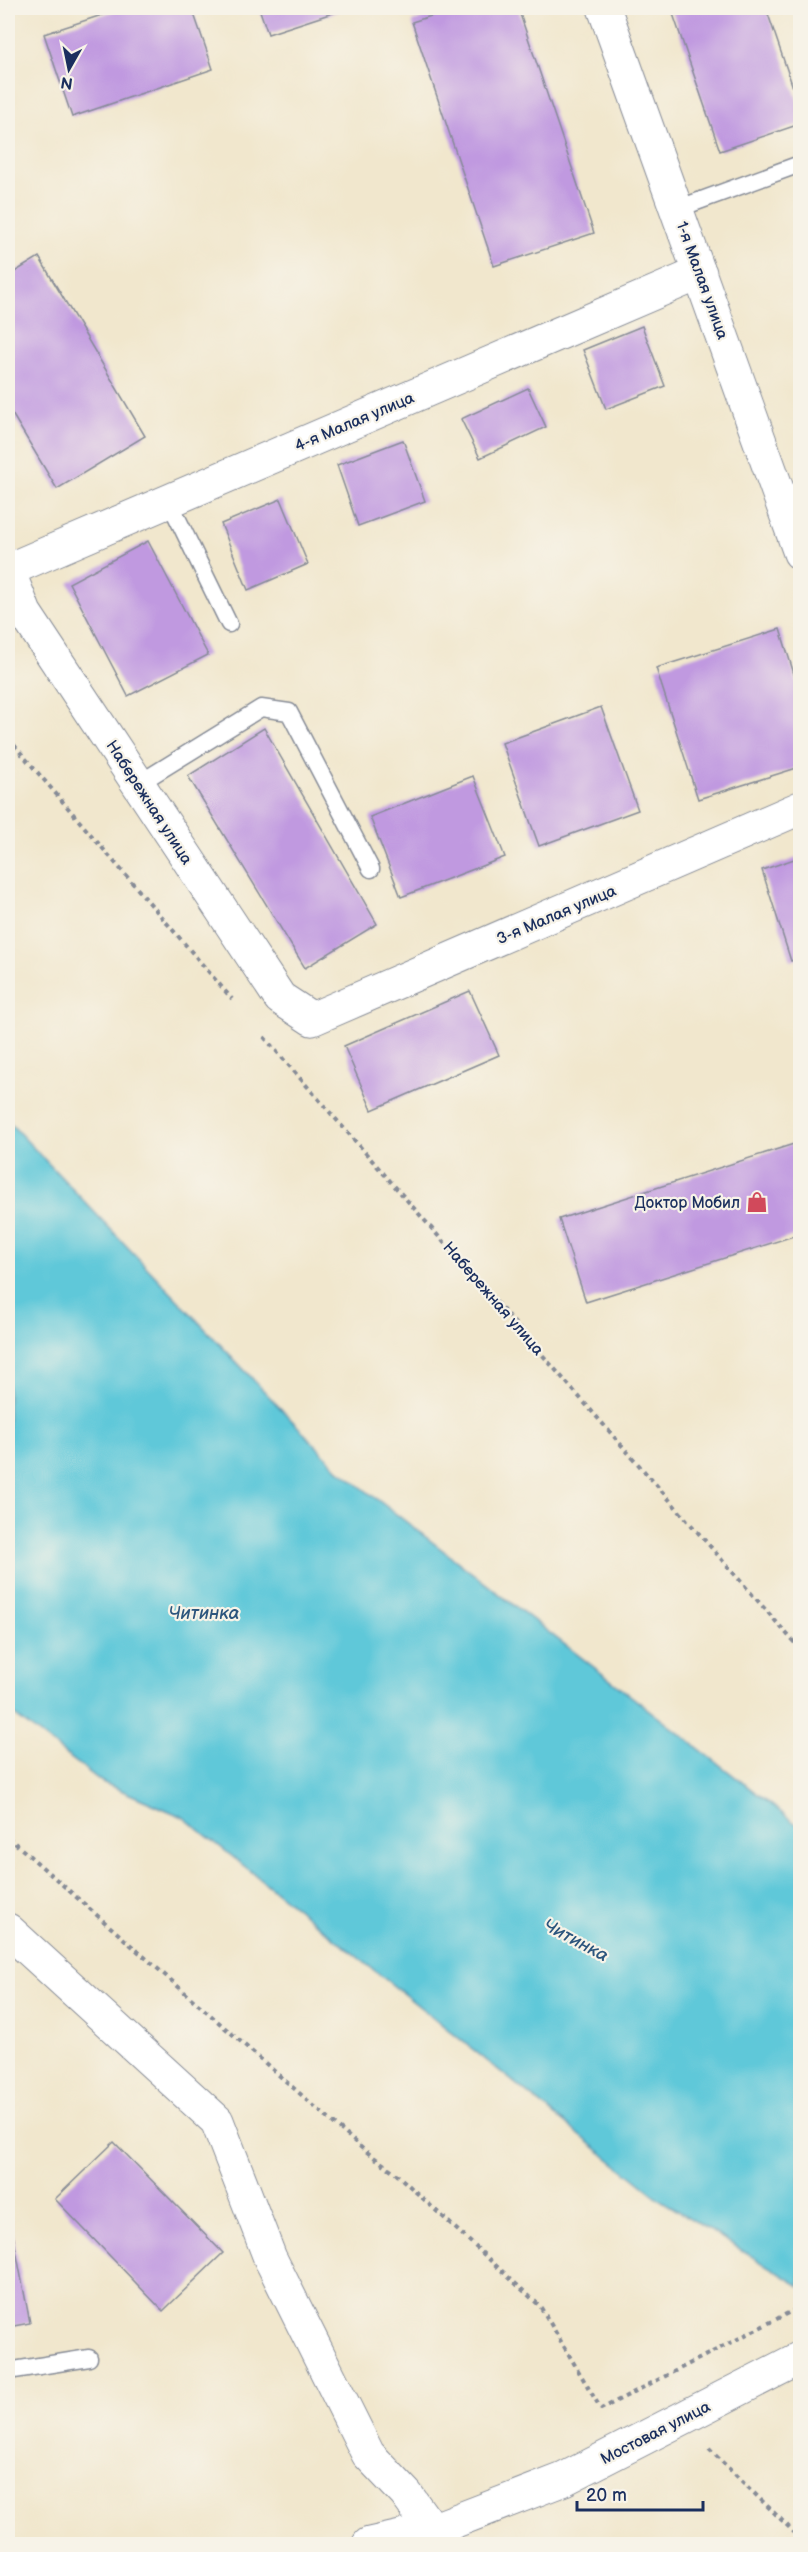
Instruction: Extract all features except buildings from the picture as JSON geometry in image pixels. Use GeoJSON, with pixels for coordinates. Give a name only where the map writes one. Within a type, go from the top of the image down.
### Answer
{"type":"FeatureCollection","features":[{"type":"Feature","properties":{"kind":"street","name":"1-я Малая улица"},"geometry":{"type":"LineString","coordinates":[[604,8],[801,553]]}},
{"type":"Feature","properties":{"kind":"street","name":"4-я Малая улица"},"geometry":{"type":"LineString","coordinates":[[8,570],[700,273]]}},
{"type":"Feature","properties":{"kind":"street","name":"Набережная улица"},"geometry":{"type":"LineString","coordinates":[[8,570],[25,613],[280,998],[312,1019]]}},
{"type":"Feature","properties":{"kind":"street","name":"3-я Малая улица"},"geometry":{"type":"LineString","coordinates":[[312,1019],[801,808]]}},
{"type":"Feature","properties":{"kind":"street"},"geometry":{"type":"LineString","coordinates":[[8,1930],[217,2121],[270,2258],[368,2454],[406,2494],[432,2529]]}},
{"type":"Feature","properties":{"kind":"street","name":"Мостовая улица"},"geometry":{"type":"LineString","coordinates":[[369,2544],[432,2529],[564,2479],[801,2358]]}},
{"type":"Feature","properties":{"kind":"lane"},"geometry":{"type":"LineString","coordinates":[[677,208],[801,164]]}},
{"type":"Feature","properties":{"kind":"lane"},"geometry":{"type":"LineString","coordinates":[[169,501],[229,624]]}},
{"type":"Feature","properties":{"kind":"lane"},"geometry":{"type":"LineString","coordinates":[[138,784],[261,708],[288,712],[370,869]]}},
{"type":"Feature","properties":{"kind":"lane"},"geometry":{"type":"LineString","coordinates":[[8,2370],[89,2358]]}},
{"type":"Feature","properties":{"kind":"path"},"geometry":{"type":"LineString","coordinates":[[8,738],[234,1002]]}},
{"type":"Feature","properties":{"kind":"path","name":"Набережная улица"},"geometry":{"type":"LineString","coordinates":[[258,1029],[801,1649]]}},
{"type":"Feature","properties":{"kind":"path"},"geometry":{"type":"LineString","coordinates":[[8,1837],[364,2150],[393,2171],[540,2306],[601,2409],[801,2307]]}},
{"type":"Feature","properties":{"kind":"path"},"geometry":{"type":"LineString","coordinates":[[708,2448],[801,2538]]}},
{"type":"Feature","properties":{"kind":"water","name":"Читинка"},"geometry":{"type":"Polygon","coordinates":[[[8,1121],[338,1469],[800,1827],[800,2286],[662,2201],[183,1817],[102,1782],[8,1710],[8,1121]]]}},
{"type":"Feature","properties":{"kind":"place","name":"Доктор Мобил"},"geometry":{"type":"Point","coordinates":[757,1202]}}]}
